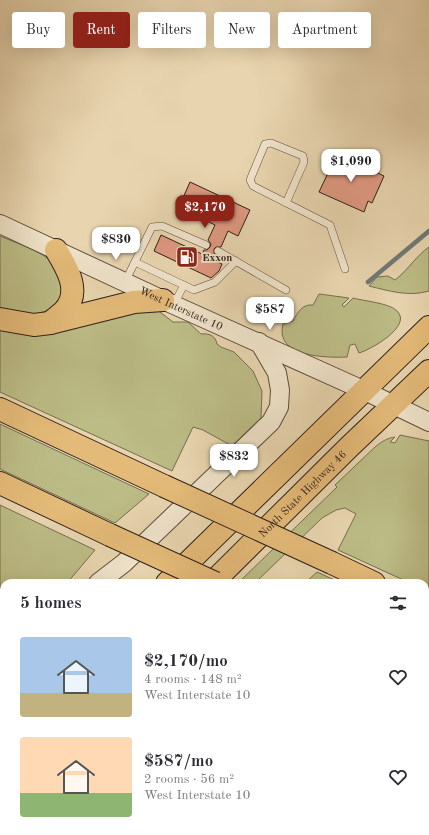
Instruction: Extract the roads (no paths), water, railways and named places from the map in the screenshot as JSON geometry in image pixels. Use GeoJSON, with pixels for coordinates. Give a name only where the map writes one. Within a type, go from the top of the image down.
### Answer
{"type":"FeatureCollection","features":[{"type":"Feature","properties":{"kind":"main road"},"geometry":{"type":"LineString","coordinates":[[50,323],[65,310],[71,300],[73,289],[71,277],[66,264],[56,250]]}},
{"type":"Feature","properties":{"kind":"main road"},"geometry":{"type":"LineString","coordinates":[[0,319],[34,325],[50,323],[134,302],[168,302]]}},
{"type":"Feature","properties":{"kind":"main road"},"geometry":{"type":"LineString","coordinates":[[171,579],[429,327]]}},
{"type":"Feature","properties":{"kind":"main road","name":"North State Highway 46"},"geometry":{"type":"LineString","coordinates":[[217,579],[393,404],[429,371]]}},
{"type":"Feature","properties":{"kind":"main road"},"geometry":{"type":"LineString","coordinates":[[0,409],[366,579]]}},
{"type":"Feature","properties":{"kind":"main road"},"geometry":{"type":"LineString","coordinates":[[0,483],[204,579]]}},
{"type":"Feature","properties":{"kind":"street","name":"West Interstate 10"},"geometry":{"type":"LineString","coordinates":[[0,224],[168,302],[364,390],[429,422]]}},
{"type":"Feature","properties":{"kind":"street"},"geometry":{"type":"LineString","coordinates":[[103,579],[124,563],[271,422],[279,407],[280,390],[277,374],[259,342]]}},
{"type":"Feature","properties":{"kind":"lane"},"geometry":{"type":"LineString","coordinates":[[286,203],[304,162],[303,156],[271,143],[265,144],[250,180],[253,186],[286,203],[330,225],[345,269]]}},
{"type":"Feature","properties":{"kind":"lane"},"geometry":{"type":"LineString","coordinates":[[125,282],[152,227],[162,226],[206,245]]}},
{"type":"Feature","properties":{"kind":"lane"},"geometry":{"type":"LineString","coordinates":[[218,252],[286,290]]}},
{"type":"Feature","properties":{"kind":"lane"},"geometry":{"type":"LineString","coordinates":[[135,262],[194,290],[214,282],[236,261]]}},
{"type":"Feature","properties":{"kind":"lane"},"geometry":{"type":"LineString","coordinates":[[168,302],[184,285]]}},
{"type":"Feature","properties":{"kind":"waterway"},"geometry":{"type":"LineString","coordinates":[[368,282],[429,231]]}},
{"type":"Feature","properties":{"kind":"place","name":"Exxon"},"geometry":{"type":"Point","coordinates":[187,257]}}]}
